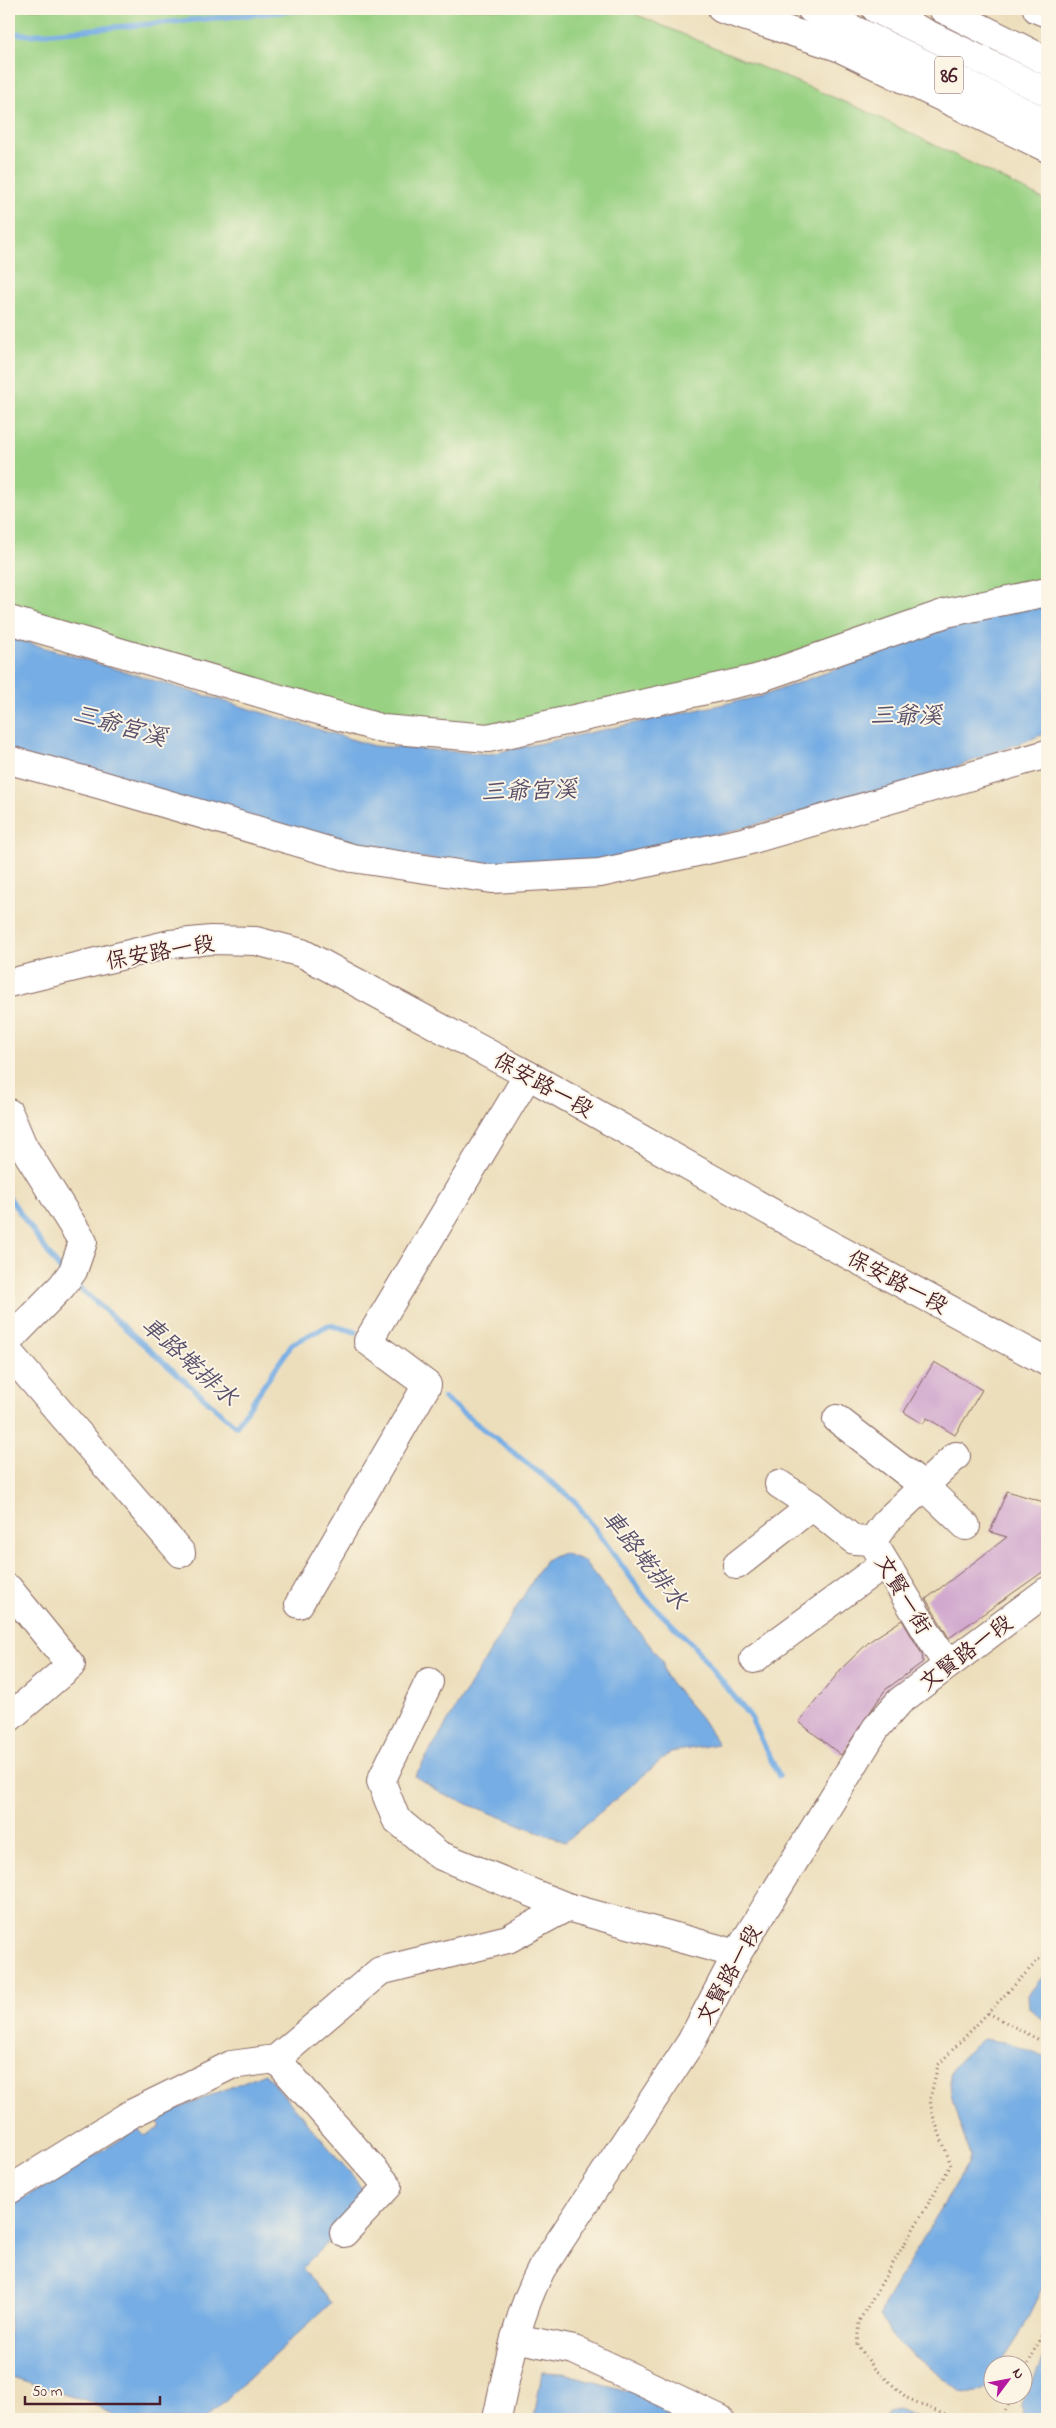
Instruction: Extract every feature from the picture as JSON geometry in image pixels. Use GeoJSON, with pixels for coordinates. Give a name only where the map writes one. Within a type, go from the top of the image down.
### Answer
{"type":"FeatureCollection","features":[{"type":"Feature","properties":{"kind":"main road"},"geometry":{"type":"LineString","coordinates":[[722,9],[845,37],[1047,148]]}},
{"type":"Feature","properties":{"kind":"main road","name":"86"},"geometry":{"type":"LineString","coordinates":[[811,9],[845,37],[1047,124]]}},
{"type":"Feature","properties":{"kind":"main road","name":"86"},"geometry":{"type":"LineString","coordinates":[[876,9],[1047,92]]}},
{"type":"Feature","properties":{"kind":"main road"},"geometry":{"type":"LineString","coordinates":[[943,9],[1047,61]]}},
{"type":"Feature","properties":{"kind":"main road"},"geometry":{"type":"LineString","coordinates":[[1037,9],[1047,14]]}},
{"type":"Feature","properties":{"kind":"main road"},"geometry":{"type":"LineString","coordinates":[[9,620],[383,729],[488,738],[756,679],[946,613],[1047,592]]}},
{"type":"Feature","properties":{"kind":"main road"},"geometry":{"type":"LineString","coordinates":[[9,760],[352,858],[492,879],[600,873],[743,842],[1047,754]]}},
{"type":"Feature","properties":{"kind":"main road","name":"保安路一段"},"geometry":{"type":"LineString","coordinates":[[9,982],[170,944],[211,940],[256,941],[315,959],[528,1075],[799,1228],[1047,1362]]}},
{"type":"Feature","properties":{"kind":"main road"},"geometry":{"type":"LineString","coordinates":[[300,1604],[427,1385],[368,1341],[528,1075]]}},
{"type":"Feature","properties":{"kind":"main road"},"geometry":{"type":"LineString","coordinates":[[9,1113],[23,1146],[82,1242],[67,1278],[9,1340]]}},
{"type":"Feature","properties":{"kind":"main road"},"geometry":{"type":"LineString","coordinates":[[9,1353],[181,1553]]}},
{"type":"Feature","properties":{"kind":"main road"},"geometry":{"type":"LineString","coordinates":[[837,1419],[924,1486],[966,1526]]}},
{"type":"Feature","properties":{"kind":"main road"},"geometry":{"type":"LineString","coordinates":[[754,1659],[879,1552],[887,1521],[956,1456]]}},
{"type":"Feature","properties":{"kind":"main road","name":"文賢一街"},"geometry":{"type":"LineString","coordinates":[[779,1484],[812,1506],[854,1540],[879,1552],[947,1665]]}},
{"type":"Feature","properties":{"kind":"main road"},"geometry":{"type":"LineString","coordinates":[[737,1565],[812,1506]]}},
{"type":"Feature","properties":{"kind":"main road"},"geometry":{"type":"LineString","coordinates":[[9,1589],[71,1665],[9,1718]]}},
{"type":"Feature","properties":{"kind":"main road","name":"文賢路一段"},"geometry":{"type":"LineString","coordinates":[[497,2419],[515,2338],[525,2304],[542,2268],[691,2042],[737,1954],[876,1728],[900,1701],[1047,1592]]}},
{"type":"Feature","properties":{"kind":"main road"},"geometry":{"type":"LineString","coordinates":[[430,1682],[381,1781],[396,1819],[439,1855],[567,1907],[737,1954]]}},
{"type":"Feature","properties":{"kind":"main road"},"geometry":{"type":"LineString","coordinates":[[9,2190],[131,2114],[231,2065],[276,2059],[380,1971],[508,1938],[567,1907]]}},
{"type":"Feature","properties":{"kind":"main road"},"geometry":{"type":"LineString","coordinates":[[276,2059],[388,2186],[344,2233]]}},
{"type":"Feature","properties":{"kind":"main road"},"geometry":{"type":"LineString","coordinates":[[515,2338],[574,2350],[720,2419]]}},
{"type":"Feature","properties":{"kind":"path"},"geometry":{"type":"LineString","coordinates":[[954,2419],[907,2398],[875,2369],[857,2345],[859,2321],[951,2166],[932,2113],[930,2099],[938,2065],[1047,1951]]}},
{"type":"Feature","properties":{"kind":"path"},"geometry":{"type":"LineString","coordinates":[[988,2013],[1047,2044]]}},
{"type":"Feature","properties":{"kind":"path"},"geometry":{"type":"LineString","coordinates":[[1032,2356],[1047,2324]]}},
{"type":"Feature","properties":{"kind":"path"},"geometry":{"type":"LineString","coordinates":[[1001,2419],[1008,2406]]}},
{"type":"Feature","properties":{"kind":"green space"},"geometry":{"type":"Polygon","coordinates":[[[9,9],[623,9],[866,111],[1047,201],[1047,592],[756,679],[488,738],[383,729],[9,620],[9,9]]]}},
{"type":"Feature","properties":{"kind":"water","name":"三爺溪"},"geometry":{"type":"Polygon","coordinates":[[[1047,604],[1047,733],[916,782],[600,866],[493,868],[352,848],[9,752],[9,637],[374,746],[490,754],[762,696],[949,628],[1047,604]]]}},
{"type":"Feature","properties":{"kind":"water"},"geometry":{"type":"Polygon","coordinates":[[[563,1553],[584,1561],[662,1661],[666,1677],[700,1717],[718,1744],[671,1752],[565,1842],[442,1794],[415,1776],[545,1560],[563,1553]]]}},
{"type":"Feature","properties":{"kind":"water"},"geometry":{"type":"Polygon","coordinates":[[[1047,1971],[1047,2024],[1029,2008],[1028,1995],[1047,1971]]]}},
{"type":"Feature","properties":{"kind":"water"},"geometry":{"type":"Polygon","coordinates":[[[983,2039],[1009,2043],[1047,2058],[1047,2278],[1017,2339],[1006,2356],[984,2356],[984,2390],[975,2393],[961,2392],[893,2339],[880,2315],[885,2302],[968,2164],[970,2156],[950,2087],[952,2069],[983,2039]]]}},
{"type":"Feature","properties":{"kind":"water"},"geometry":{"type":"Polygon","coordinates":[[[265,2073],[357,2181],[368,2202],[302,2268],[331,2303],[205,2419],[119,2419],[92,2403],[9,2377],[9,2207],[138,2129],[145,2136],[161,2127],[156,2118],[265,2073]]]}},
{"type":"Feature","properties":{"kind":"water"},"geometry":{"type":"Polygon","coordinates":[[[1047,2349],[1047,2419],[1023,2419],[1022,2406],[1034,2406],[1034,2378],[1047,2349]]]}},
{"type":"Feature","properties":{"kind":"water"},"geometry":{"type":"Polygon","coordinates":[[[542,2372],[563,2373],[728,2419],[534,2419],[542,2372]]]}},
{"type":"Feature","properties":{"kind":"water"},"geometry":{"type":"Polygon","coordinates":[[[898,2410],[917,2419],[884,2419],[887,2412],[898,2410]]]}},
{"type":"Feature","properties":{"kind":"building"},"geometry":{"type":"Polygon","coordinates":[[[934,1362],[982,1390],[955,1435],[927,1418],[923,1424],[904,1412],[934,1362]]]}},
{"type":"Feature","properties":{"kind":"building"},"geometry":{"type":"Polygon","coordinates":[[[1007,1491],[1047,1503],[1047,1569],[949,1638],[926,1599],[1007,1537],[990,1532],[1007,1491]]]}},
{"type":"Feature","properties":{"kind":"building"},"geometry":{"type":"Polygon","coordinates":[[[902,1620],[922,1654],[923,1662],[885,1690],[841,1755],[799,1722],[842,1668],[870,1641],[902,1620]]]}},
{"type":"Feature","properties":{"kind":"waterway"},"geometry":{"type":"LineString","coordinates":[[9,32],[29,35],[313,9]]}},
{"type":"Feature","properties":{"kind":"waterway","name":"車路墘排水"},"geometry":{"type":"LineString","coordinates":[[9,1197],[63,1274]]}},
{"type":"Feature","properties":{"kind":"waterway","name":"車路墘排水"},"geometry":{"type":"LineString","coordinates":[[74,1283],[236,1426],[292,1344],[329,1325],[356,1332]]}},
{"type":"Feature","properties":{"kind":"waterway","name":"車路墘排水"},"geometry":{"type":"LineString","coordinates":[[444,1398],[574,1500],[647,1600],[693,1645],[751,1718],[779,1776]]}},
{"type":"Feature","properties":{"kind":"waterway","name":"車路墘排水"},"geometry":{"type":"LineString","coordinates":[[9,2414],[33,2419]]}},
{"type":"Feature","properties":{"kind":"water label","name":"三爺宮溪"},"geometry":{"type":"Point","coordinates":[120,725]}},
{"type":"Feature","properties":{"kind":"water label","name":"三爺宮溪"},"geometry":{"type":"Point","coordinates":[529,790]}}]}
